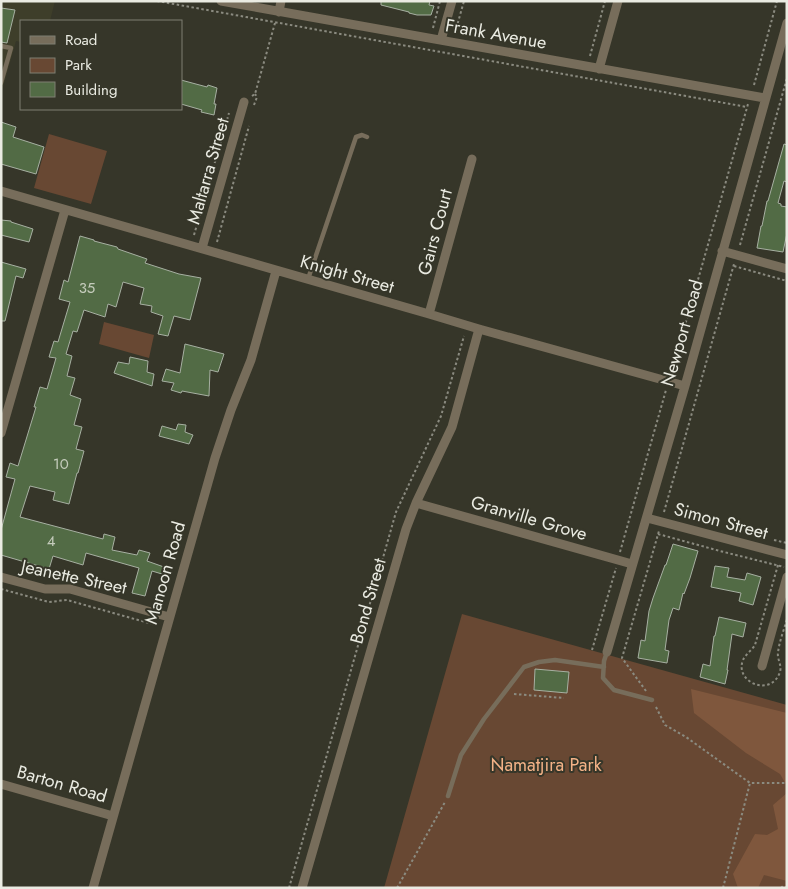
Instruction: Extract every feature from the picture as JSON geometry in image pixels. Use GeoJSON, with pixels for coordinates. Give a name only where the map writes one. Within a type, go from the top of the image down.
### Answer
{"type":"FeatureCollection","features":[{"type":"Feature","properties":{"kind":"street","name":"Frank Avenue"},"geometry":{"type":"LineString","coordinates":[[221,1],[765,98]]}},
{"type":"Feature","properties":{"kind":"street"},"geometry":{"type":"LineString","coordinates":[[278,12],[282,1]]}},
{"type":"Feature","properties":{"kind":"street"},"geometry":{"type":"LineString","coordinates":[[441,40],[452,1]]}},
{"type":"Feature","properties":{"kind":"street"},"geometry":{"type":"LineString","coordinates":[[599,69],[618,1]]}},
{"type":"Feature","properties":{"kind":"street","name":"Newport Road"},"geometry":{"type":"LineString","coordinates":[[607,652],[685,386],[787,23]]}},
{"type":"Feature","properties":{"kind":"street","name":"Maltarra Street"},"geometry":{"type":"LineString","coordinates":[[202,248],[244,102]]}},
{"type":"Feature","properties":{"kind":"street","name":"Gairs Court"},"geometry":{"type":"LineString","coordinates":[[429,314],[472,159]]}},
{"type":"Feature","properties":{"kind":"street","name":"Knight Street"},"geometry":{"type":"LineString","coordinates":[[1,192],[685,386]]}},
{"type":"Feature","properties":{"kind":"street"},"geometry":{"type":"LineString","coordinates":[[1,434],[65,210]]}},
{"type":"Feature","properties":{"kind":"street"},"geometry":{"type":"LineString","coordinates":[[722,251],[787,269]]}},
{"type":"Feature","properties":{"kind":"street","name":"Manoon Road"},"geometry":{"type":"LineString","coordinates":[[93,888],[215,458],[253,353],[276,271]]}},
{"type":"Feature","properties":{"kind":"street","name":"Bond Street"},"geometry":{"type":"LineString","coordinates":[[302,888],[406,529],[452,426],[479,329]]}},
{"type":"Feature","properties":{"kind":"street","name":"Granville Grove"},"geometry":{"type":"LineString","coordinates":[[416,503],[632,564]]}},
{"type":"Feature","properties":{"kind":"street","name":"Simon Street"},"geometry":{"type":"LineString","coordinates":[[646,518],[787,555]]}},
{"type":"Feature","properties":{"kind":"street","name":"Jeanette Street"},"geometry":{"type":"LineString","coordinates":[[1,577],[45,589],[70,589],[169,617]]}},
{"type":"Feature","properties":{"kind":"street"},"geometry":{"type":"LineString","coordinates":[[762,666],[787,577]]}},
{"type":"Feature","properties":{"kind":"street","name":"Barton Road"},"geometry":{"type":"LineString","coordinates":[[1,784],[113,816]]}},
{"type":"Feature","properties":{"kind":"lane"},"geometry":{"type":"LineString","coordinates":[[1,46],[11,48],[1,83]]}},
{"type":"Feature","properties":{"kind":"lane"},"geometry":{"type":"LineString","coordinates":[[308,279],[356,137],[362,135],[367,137]]}},
{"type":"Feature","properties":{"kind":"lane"},"geometry":{"type":"LineString","coordinates":[[607,652],[603,678],[614,690],[652,700]]}},
{"type":"Feature","properties":{"kind":"lane"},"geometry":{"type":"LineString","coordinates":[[448,796],[461,755],[484,719],[524,667],[539,662],[555,660],[604,667]]}},
{"type":"Feature","properties":{"kind":"path"},"geometry":{"type":"LineString","coordinates":[[157,1],[748,107]]}},
{"type":"Feature","properties":{"kind":"path"},"geometry":{"type":"LineString","coordinates":[[432,29],[440,1]]}},
{"type":"Feature","properties":{"kind":"path"},"geometry":{"type":"LineString","coordinates":[[455,33],[464,1]]}},
{"type":"Feature","properties":{"kind":"path"},"geometry":{"type":"LineString","coordinates":[[590,56],[606,1]]}},
{"type":"Feature","properties":{"kind":"path"},"geometry":{"type":"LineString","coordinates":[[592,650],[778,1]]}},
{"type":"Feature","properties":{"kind":"path"},"geometry":{"type":"LineString","coordinates":[[254,106],[257,97],[255,94],[278,12]]}},
{"type":"Feature","properties":{"kind":"path"},"geometry":{"type":"LineString","coordinates":[[664,512],[787,78]]}},
{"type":"Feature","properties":{"kind":"path"},"geometry":{"type":"LineString","coordinates":[[244,102],[255,94]]}},
{"type":"Feature","properties":{"kind":"path"},"geometry":{"type":"LineString","coordinates":[[194,235],[229,113]]}},
{"type":"Feature","properties":{"kind":"path"},"geometry":{"type":"LineString","coordinates":[[217,242],[249,124]]}},
{"type":"Feature","properties":{"kind":"path"},"geometry":{"type":"LineString","coordinates":[[734,266],[787,282]]}},
{"type":"Feature","properties":{"kind":"path"},"geometry":{"type":"LineString","coordinates":[[787,567],[658,534],[622,658],[652,700],[665,725],[686,737],[750,783],[787,783]]}},
{"type":"Feature","properties":{"kind":"path"},"geometry":{"type":"LineString","coordinates":[[1,589],[49,602],[67,600],[156,626]]}},
{"type":"Feature","properties":{"kind":"path"},"geometry":{"type":"LineString","coordinates":[[504,692],[564,698]]}},
{"type":"Feature","properties":{"kind":"path"},"geometry":{"type":"LineString","coordinates":[[723,888],[750,783]]}},
{"type":"Feature","properties":{"kind":"path"},"geometry":{"type":"LineString","coordinates":[[397,888],[448,796]]}},
{"type":"Feature","properties":{"kind":"path"},"geometry":{"type":"LineString","coordinates":[[780,888],[783,886],[787,888]]}},
{"type":"Feature","properties":{"kind":"shaded area"},"geometry":{"type":"Polygon","coordinates":[[[1,1],[55,1],[50,20],[20,20],[20,42],[16,41],[1,94],[1,1]]]}},
{"type":"Feature","properties":{"kind":"shaded area"},"geometry":{"type":"Polygon","coordinates":[[[691,689],[787,713],[787,786],[780,774],[746,753],[694,713],[691,689]]]}},
{"type":"Feature","properties":{"kind":"shaded area"},"geometry":{"type":"Polygon","coordinates":[[[787,793],[787,881],[764,875],[758,888],[738,888],[733,874],[755,834],[767,835],[778,829],[773,805],[787,793]]]}},
{"type":"Feature","properties":{"kind":"green space"},"geometry":{"type":"Polygon","coordinates":[[[49,134],[107,151],[91,204],[34,188],[49,134]]]}},
{"type":"Feature","properties":{"kind":"green space"},"geometry":{"type":"Polygon","coordinates":[[[104,322],[154,335],[149,358],[99,344],[104,322]]]}},
{"type":"Feature","properties":{"kind":"green space","name":"Namatjira Park"},"geometry":{"type":"Polygon","coordinates":[[[462,614],[787,705],[787,888],[384,888],[462,614]]]}},
{"type":"Feature","properties":{"kind":"building"},"geometry":{"type":"Polygon","coordinates":[[[381,1],[430,1],[429,5],[434,6],[431,15],[417,15],[381,5],[381,1]]]}},
{"type":"Feature","properties":{"kind":"building"},"geometry":{"type":"Polygon","coordinates":[[[1,8],[15,10],[7,43],[1,42],[1,8]]]}},
{"type":"Feature","properties":{"kind":"building"},"geometry":{"type":"Polygon","coordinates":[[[182,80],[217,88],[214,115],[201,112],[202,110],[182,104],[182,80]]]}},
{"type":"Feature","properties":{"kind":"building"},"geometry":{"type":"Polygon","coordinates":[[[1,122],[16,127],[13,137],[44,147],[36,174],[1,164],[1,122]]]}},
{"type":"Feature","properties":{"kind":"building"},"geometry":{"type":"Polygon","coordinates":[[[784,144],[787,145],[787,182],[784,181],[778,203],[781,206],[787,207],[787,233],[783,252],[757,248],[767,201],[784,144]]]}},
{"type":"Feature","properties":{"kind":"building"},"geometry":{"type":"Polygon","coordinates":[[[1,220],[11,221],[33,229],[29,242],[1,235],[1,220]]]}},
{"type":"Feature","properties":{"kind":"building"},"geometry":{"type":"Polygon","coordinates":[[[80,236],[117,247],[147,259],[145,263],[179,274],[201,278],[190,320],[174,316],[168,336],[158,334],[163,316],[151,312],[152,306],[140,304],[144,288],[123,282],[116,307],[108,304],[105,317],[84,310],[77,332],[73,331],[66,354],[72,356],[67,376],[75,378],[70,395],[81,399],[74,425],[82,427],[76,449],[84,451],[69,504],[53,500],[55,492],[30,486],[20,517],[103,539],[104,534],[115,537],[112,550],[137,555],[139,550],[150,553],[147,561],[164,567],[162,574],[152,571],[145,596],[132,593],[139,568],[86,553],[83,565],[53,556],[49,569],[1,555],[1,530],[15,479],[6,477],[10,463],[18,466],[36,407],[34,407],[40,387],[47,389],[56,358],[49,357],[54,341],[58,342],[70,302],[59,299],[64,280],[68,282],[80,236]]]}},
{"type":"Feature","properties":{"kind":"building"},"geometry":{"type":"Polygon","coordinates":[[[1,262],[26,269],[23,278],[16,276],[5,321],[1,321],[1,262]]]}},
{"type":"Feature","properties":{"kind":"building"},"geometry":{"type":"Polygon","coordinates":[[[185,344],[224,354],[218,372],[210,370],[209,396],[171,390],[174,383],[162,381],[166,369],[180,373],[185,344]]]}},
{"type":"Feature","properties":{"kind":"building"},"geometry":{"type":"Polygon","coordinates":[[[130,357],[148,361],[147,372],[154,374],[152,386],[114,373],[118,362],[129,364],[130,357]]]}},
{"type":"Feature","properties":{"kind":"building"},"geometry":{"type":"Polygon","coordinates":[[[178,424],[186,425],[185,432],[193,435],[189,444],[159,436],[162,426],[176,430],[178,424]]]}},
{"type":"Feature","properties":{"kind":"building"},"geometry":{"type":"Polygon","coordinates":[[[673,544],[698,551],[679,610],[673,608],[669,620],[665,650],[669,651],[667,663],[638,658],[641,640],[645,641],[649,611],[673,544]]]}},
{"type":"Feature","properties":{"kind":"building"},"geometry":{"type":"Polygon","coordinates":[[[715,566],[729,568],[727,577],[745,580],[747,573],[761,577],[753,605],[739,601],[741,593],[711,587],[715,566]]]}},
{"type":"Feature","properties":{"kind":"building"},"geometry":{"type":"Polygon","coordinates":[[[719,617],[746,623],[743,637],[732,634],[725,684],[700,677],[703,664],[710,666],[719,617]]]}},
{"type":"Feature","properties":{"kind":"building"},"geometry":{"type":"Polygon","coordinates":[[[535,669],[569,672],[567,693],[534,690],[535,669]]]}}]}
